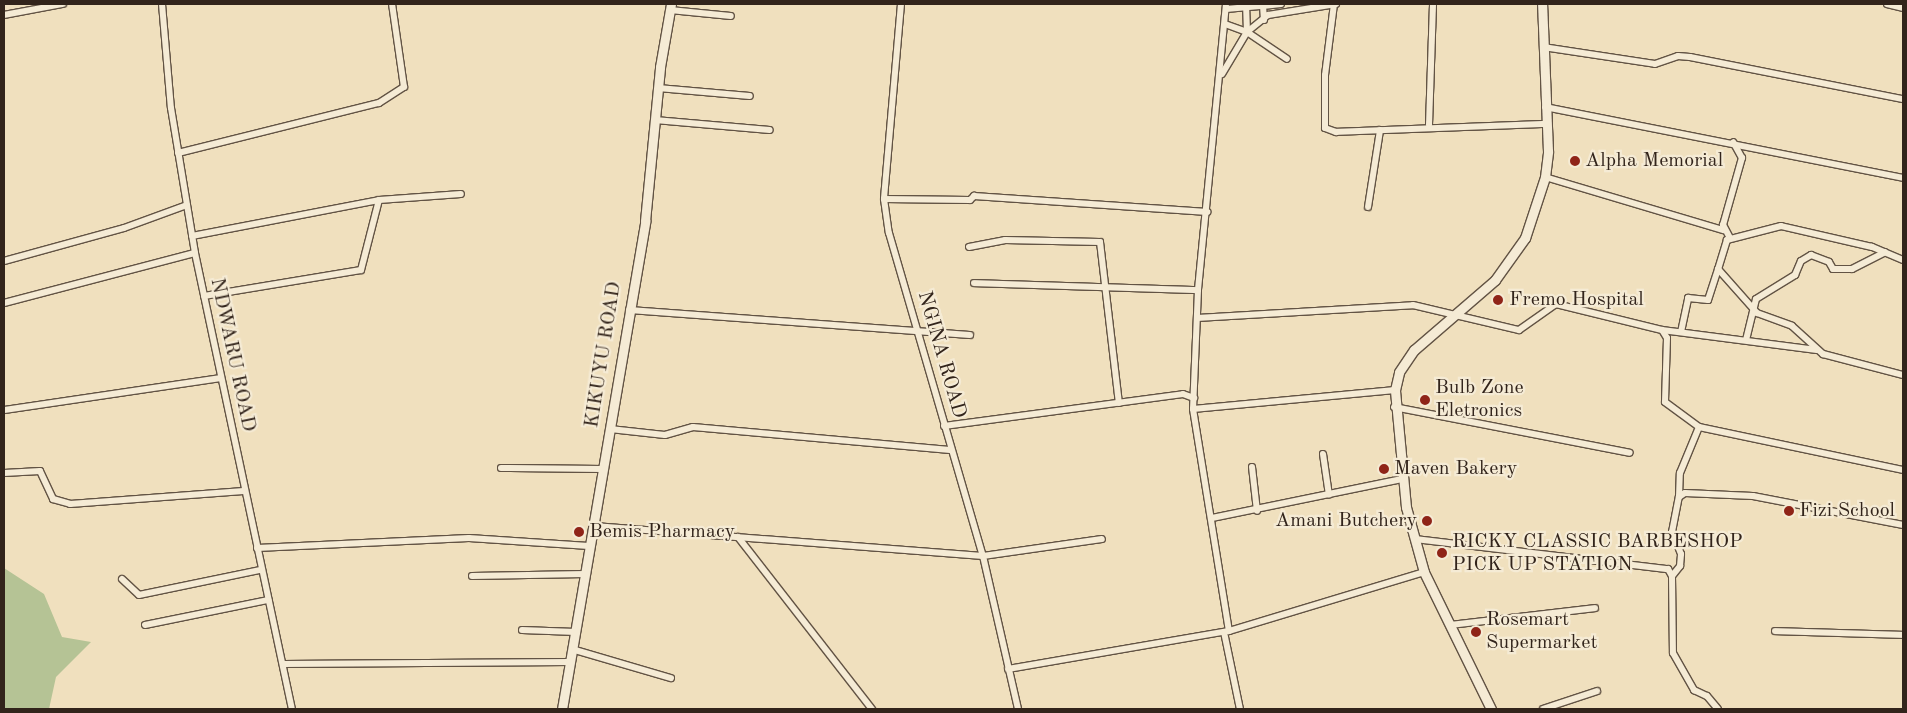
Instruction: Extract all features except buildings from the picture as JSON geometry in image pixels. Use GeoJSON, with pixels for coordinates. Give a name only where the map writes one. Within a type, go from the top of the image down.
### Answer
{"type":"FeatureCollection","features":[{"type":"Feature","properties":{"kind":"main road"},"geometry":{"type":"LineString","coordinates":[[1491,709],[1424,572],[1402,479],[1394,407],[1395,390],[1399,372],[1414,350],[1511,263],[1525,238],[1545,177],[1546,124],[1542,4]]}},
{"type":"Feature","properties":{"kind":"main road","name":"KIKUYU ROAD"},"geometry":{"type":"LineString","coordinates":[[562,709],[570,662],[574,650],[589,546],[594,526],[645,220],[658,88],[671,7]]}},
{"type":"Feature","properties":{"kind":"street"},"geometry":{"type":"LineString","coordinates":[[4,15],[63,4]]}},
{"type":"Feature","properties":{"kind":"street","name":"NDWARU ROAD"},"geometry":{"type":"LineString","coordinates":[[162,4],[178,153],[194,253],[257,548],[260,570],[292,709]]}},
{"type":"Feature","properties":{"kind":"street"},"geometry":{"type":"LineString","coordinates":[[178,153],[379,103],[404,87],[392,4]]}},
{"type":"Feature","properties":{"kind":"street","name":"NGINA ROAD"},"geometry":{"type":"LineString","coordinates":[[901,4],[884,199],[950,450],[983,556],[1018,709]]}},
{"type":"Feature","properties":{"kind":"street"},"geometry":{"type":"LineString","coordinates":[[1218,4],[1226,6],[1280,4]]}},
{"type":"Feature","properties":{"kind":"street"},"geometry":{"type":"LineString","coordinates":[[1221,75],[1247,32],[1264,20],[1335,4],[1323,125],[1336,132],[1429,125],[1546,124]]}},
{"type":"Feature","properties":{"kind":"street"},"geometry":{"type":"LineString","coordinates":[[1429,125],[1433,4]]}},
{"type":"Feature","properties":{"kind":"street"},"geometry":{"type":"LineString","coordinates":[[1887,4],[1903,8]]}},
{"type":"Feature","properties":{"kind":"street"},"geometry":{"type":"LineString","coordinates":[[1226,6],[1221,75],[1198,290],[1193,409],[1212,518],[1227,631],[1240,709]]}},
{"type":"Feature","properties":{"kind":"street"},"geometry":{"type":"LineString","coordinates":[[1246,6],[1247,32]]}},
{"type":"Feature","properties":{"kind":"street"},"geometry":{"type":"LineString","coordinates":[[1263,6],[1264,20]]}},
{"type":"Feature","properties":{"kind":"street"},"geometry":{"type":"LineString","coordinates":[[671,7],[731,16]]}},
{"type":"Feature","properties":{"kind":"street"},"geometry":{"type":"LineString","coordinates":[[1225,24],[1247,32],[1286,59]]}},
{"type":"Feature","properties":{"kind":"street"},"geometry":{"type":"LineString","coordinates":[[1543,47],[1655,64],[1678,56],[1690,57],[1903,99]]}},
{"type":"Feature","properties":{"kind":"street"},"geometry":{"type":"LineString","coordinates":[[658,88],[750,96]]}},
{"type":"Feature","properties":{"kind":"street"},"geometry":{"type":"LineString","coordinates":[[1545,107],[1734,142],[1903,178]]}},
{"type":"Feature","properties":{"kind":"street"},"geometry":{"type":"LineString","coordinates":[[655,120],[770,130]]}},
{"type":"Feature","properties":{"kind":"street"},"geometry":{"type":"LineString","coordinates":[[1368,207],[1380,130]]}},
{"type":"Feature","properties":{"kind":"street"},"geometry":{"type":"LineString","coordinates":[[1724,230],[1730,191],[1742,158],[1734,142]]}},
{"type":"Feature","properties":{"kind":"street"},"geometry":{"type":"LineString","coordinates":[[1545,177],[1724,230],[1730,238]]}},
{"type":"Feature","properties":{"kind":"street"},"geometry":{"type":"LineString","coordinates":[[192,236],[378,200],[461,194]]}},
{"type":"Feature","properties":{"kind":"street"},"geometry":{"type":"LineString","coordinates":[[884,199],[970,200],[974,196],[1207,212]]}},
{"type":"Feature","properties":{"kind":"street"},"geometry":{"type":"LineString","coordinates":[[204,296],[361,270],[378,200]]}},
{"type":"Feature","properties":{"kind":"street"},"geometry":{"type":"LineString","coordinates":[[4,261],[124,228],[187,205]]}},
{"type":"Feature","properties":{"kind":"street"},"geometry":{"type":"LineString","coordinates":[[1681,332],[1688,298],[1708,300],[1718,269],[1721,252],[1730,238],[1792,226],[1885,252],[1903,260]]}},
{"type":"Feature","properties":{"kind":"street"},"geometry":{"type":"LineString","coordinates":[[969,247],[1005,240],[1100,242],[1119,403]]}},
{"type":"Feature","properties":{"kind":"street"},"geometry":{"type":"LineString","coordinates":[[1746,340],[1756,299],[1795,276],[1801,261],[1811,255],[1830,262],[1833,269],[1852,269],[1885,252]]}},
{"type":"Feature","properties":{"kind":"street"},"geometry":{"type":"LineString","coordinates":[[4,304],[194,253]]}},
{"type":"Feature","properties":{"kind":"street"},"geometry":{"type":"LineString","coordinates":[[1718,269],[1753,309],[1792,326],[1819,351]]}},
{"type":"Feature","properties":{"kind":"street"},"geometry":{"type":"LineString","coordinates":[[974,283],[1198,290]]}},
{"type":"Feature","properties":{"kind":"street"},"geometry":{"type":"LineString","coordinates":[[1197,318],[1413,305],[1520,330],[1556,304],[1662,330],[1819,351],[1903,375]]}},
{"type":"Feature","properties":{"kind":"street"},"geometry":{"type":"LineString","coordinates":[[629,310],[918,334],[970,335]]}},
{"type":"Feature","properties":{"kind":"street"},"geometry":{"type":"LineString","coordinates":[[1662,330],[1668,338],[1665,402],[1699,427],[1903,470]]}},
{"type":"Feature","properties":{"kind":"street"},"geometry":{"type":"LineString","coordinates":[[4,410],[220,378]]}},
{"type":"Feature","properties":{"kind":"street"},"geometry":{"type":"LineString","coordinates":[[1193,409],[1395,390]]}},
{"type":"Feature","properties":{"kind":"street"},"geometry":{"type":"LineString","coordinates":[[944,426],[1183,394],[1194,398]]}},
{"type":"Feature","properties":{"kind":"street"},"geometry":{"type":"LineString","coordinates":[[1394,407],[1630,453]]}},
{"type":"Feature","properties":{"kind":"street"},"geometry":{"type":"LineString","coordinates":[[610,429],[665,435],[692,427],[950,450]]}},
{"type":"Feature","properties":{"kind":"street"},"geometry":{"type":"LineString","coordinates":[[1672,576],[1680,566],[1681,554],[1672,532],[1679,497],[1680,473],[1699,427]]}},
{"type":"Feature","properties":{"kind":"street"},"geometry":{"type":"LineString","coordinates":[[1323,454],[1329,495]]}},
{"type":"Feature","properties":{"kind":"street"},"geometry":{"type":"LineString","coordinates":[[1252,467],[1257,511]]}},
{"type":"Feature","properties":{"kind":"street"},"geometry":{"type":"LineString","coordinates":[[501,468],[602,469]]}},
{"type":"Feature","properties":{"kind":"street"},"geometry":{"type":"LineString","coordinates":[[4,473],[40,470],[53,499],[70,504],[244,490]]}},
{"type":"Feature","properties":{"kind":"street"},"geometry":{"type":"LineString","coordinates":[[1212,518],[1257,511],[1402,479]]}},
{"type":"Feature","properties":{"kind":"street"},"geometry":{"type":"LineString","coordinates":[[1679,497],[1703,492],[1752,496],[1903,526]]}},
{"type":"Feature","properties":{"kind":"street"},"geometry":{"type":"LineString","coordinates":[[594,526],[983,556],[1102,539]]}},
{"type":"Feature","properties":{"kind":"street"},"geometry":{"type":"LineString","coordinates":[[738,537],[872,709]]}},
{"type":"Feature","properties":{"kind":"street"},"geometry":{"type":"LineString","coordinates":[[257,548],[469,538],[589,546]]}},
{"type":"Feature","properties":{"kind":"street"},"geometry":{"type":"LineString","coordinates":[[1415,539],[1668,569],[1672,576],[1673,653],[1694,690],[1707,696],[1718,709]]}},
{"type":"Feature","properties":{"kind":"street"},"geometry":{"type":"LineString","coordinates":[[122,579],[139,595],[260,570]]}},
{"type":"Feature","properties":{"kind":"street"},"geometry":{"type":"LineString","coordinates":[[1008,669],[1227,631],[1424,572]]}},
{"type":"Feature","properties":{"kind":"street"},"geometry":{"type":"LineString","coordinates":[[472,576],[585,574]]}},
{"type":"Feature","properties":{"kind":"street"},"geometry":{"type":"LineString","coordinates":[[145,625],[268,600]]}},
{"type":"Feature","properties":{"kind":"street"},"geometry":{"type":"LineString","coordinates":[[1451,624],[1595,608]]}},
{"type":"Feature","properties":{"kind":"street"},"geometry":{"type":"LineString","coordinates":[[522,630],[576,632]]}},
{"type":"Feature","properties":{"kind":"street"},"geometry":{"type":"LineString","coordinates":[[1775,631],[1903,635]]}},
{"type":"Feature","properties":{"kind":"street"},"geometry":{"type":"LineString","coordinates":[[574,650],[671,678]]}},
{"type":"Feature","properties":{"kind":"street"},"geometry":{"type":"LineString","coordinates":[[282,664],[570,662]]}},
{"type":"Feature","properties":{"kind":"street"},"geometry":{"type":"LineString","coordinates":[[1543,709],[1597,691]]}},
{"type":"Feature","properties":{"kind":"green space"},"geometry":{"type":"Polygon","coordinates":[[[4,568],[44,594],[62,637],[91,642],[56,677],[49,709],[4,709],[4,568]]]}},
{"type":"Feature","properties":{"kind":"place","name":"Alpha Memorial"},"geometry":{"type":"Point","coordinates":[1575,161]}},
{"type":"Feature","properties":{"kind":"place","name":"Fremo Hospital"},"geometry":{"type":"Point","coordinates":[1498,300]}},
{"type":"Feature","properties":{"kind":"place","name":"Bulb Zone Eletronics"},"geometry":{"type":"Point","coordinates":[1425,400]}},
{"type":"Feature","properties":{"kind":"place","name":"Maven Bakery"},"geometry":{"type":"Point","coordinates":[1384,469]}},
{"type":"Feature","properties":{"kind":"place","name":"Fizi School"},"geometry":{"type":"Point","coordinates":[1789,511]}},
{"type":"Feature","properties":{"kind":"place","name":"Amani Butchery"},"geometry":{"type":"Point","coordinates":[1427,521]}},
{"type":"Feature","properties":{"kind":"place","name":"Bemis Pharmacy"},"geometry":{"type":"Point","coordinates":[579,532]}},
{"type":"Feature","properties":{"kind":"place","name":"RICKY CLASSIC BARBESHOP PICK UP STATION"},"geometry":{"type":"Point","coordinates":[1442,553]}},
{"type":"Feature","properties":{"kind":"place","name":"Rosemart Supermarket"},"geometry":{"type":"Point","coordinates":[1476,632]}}]}
